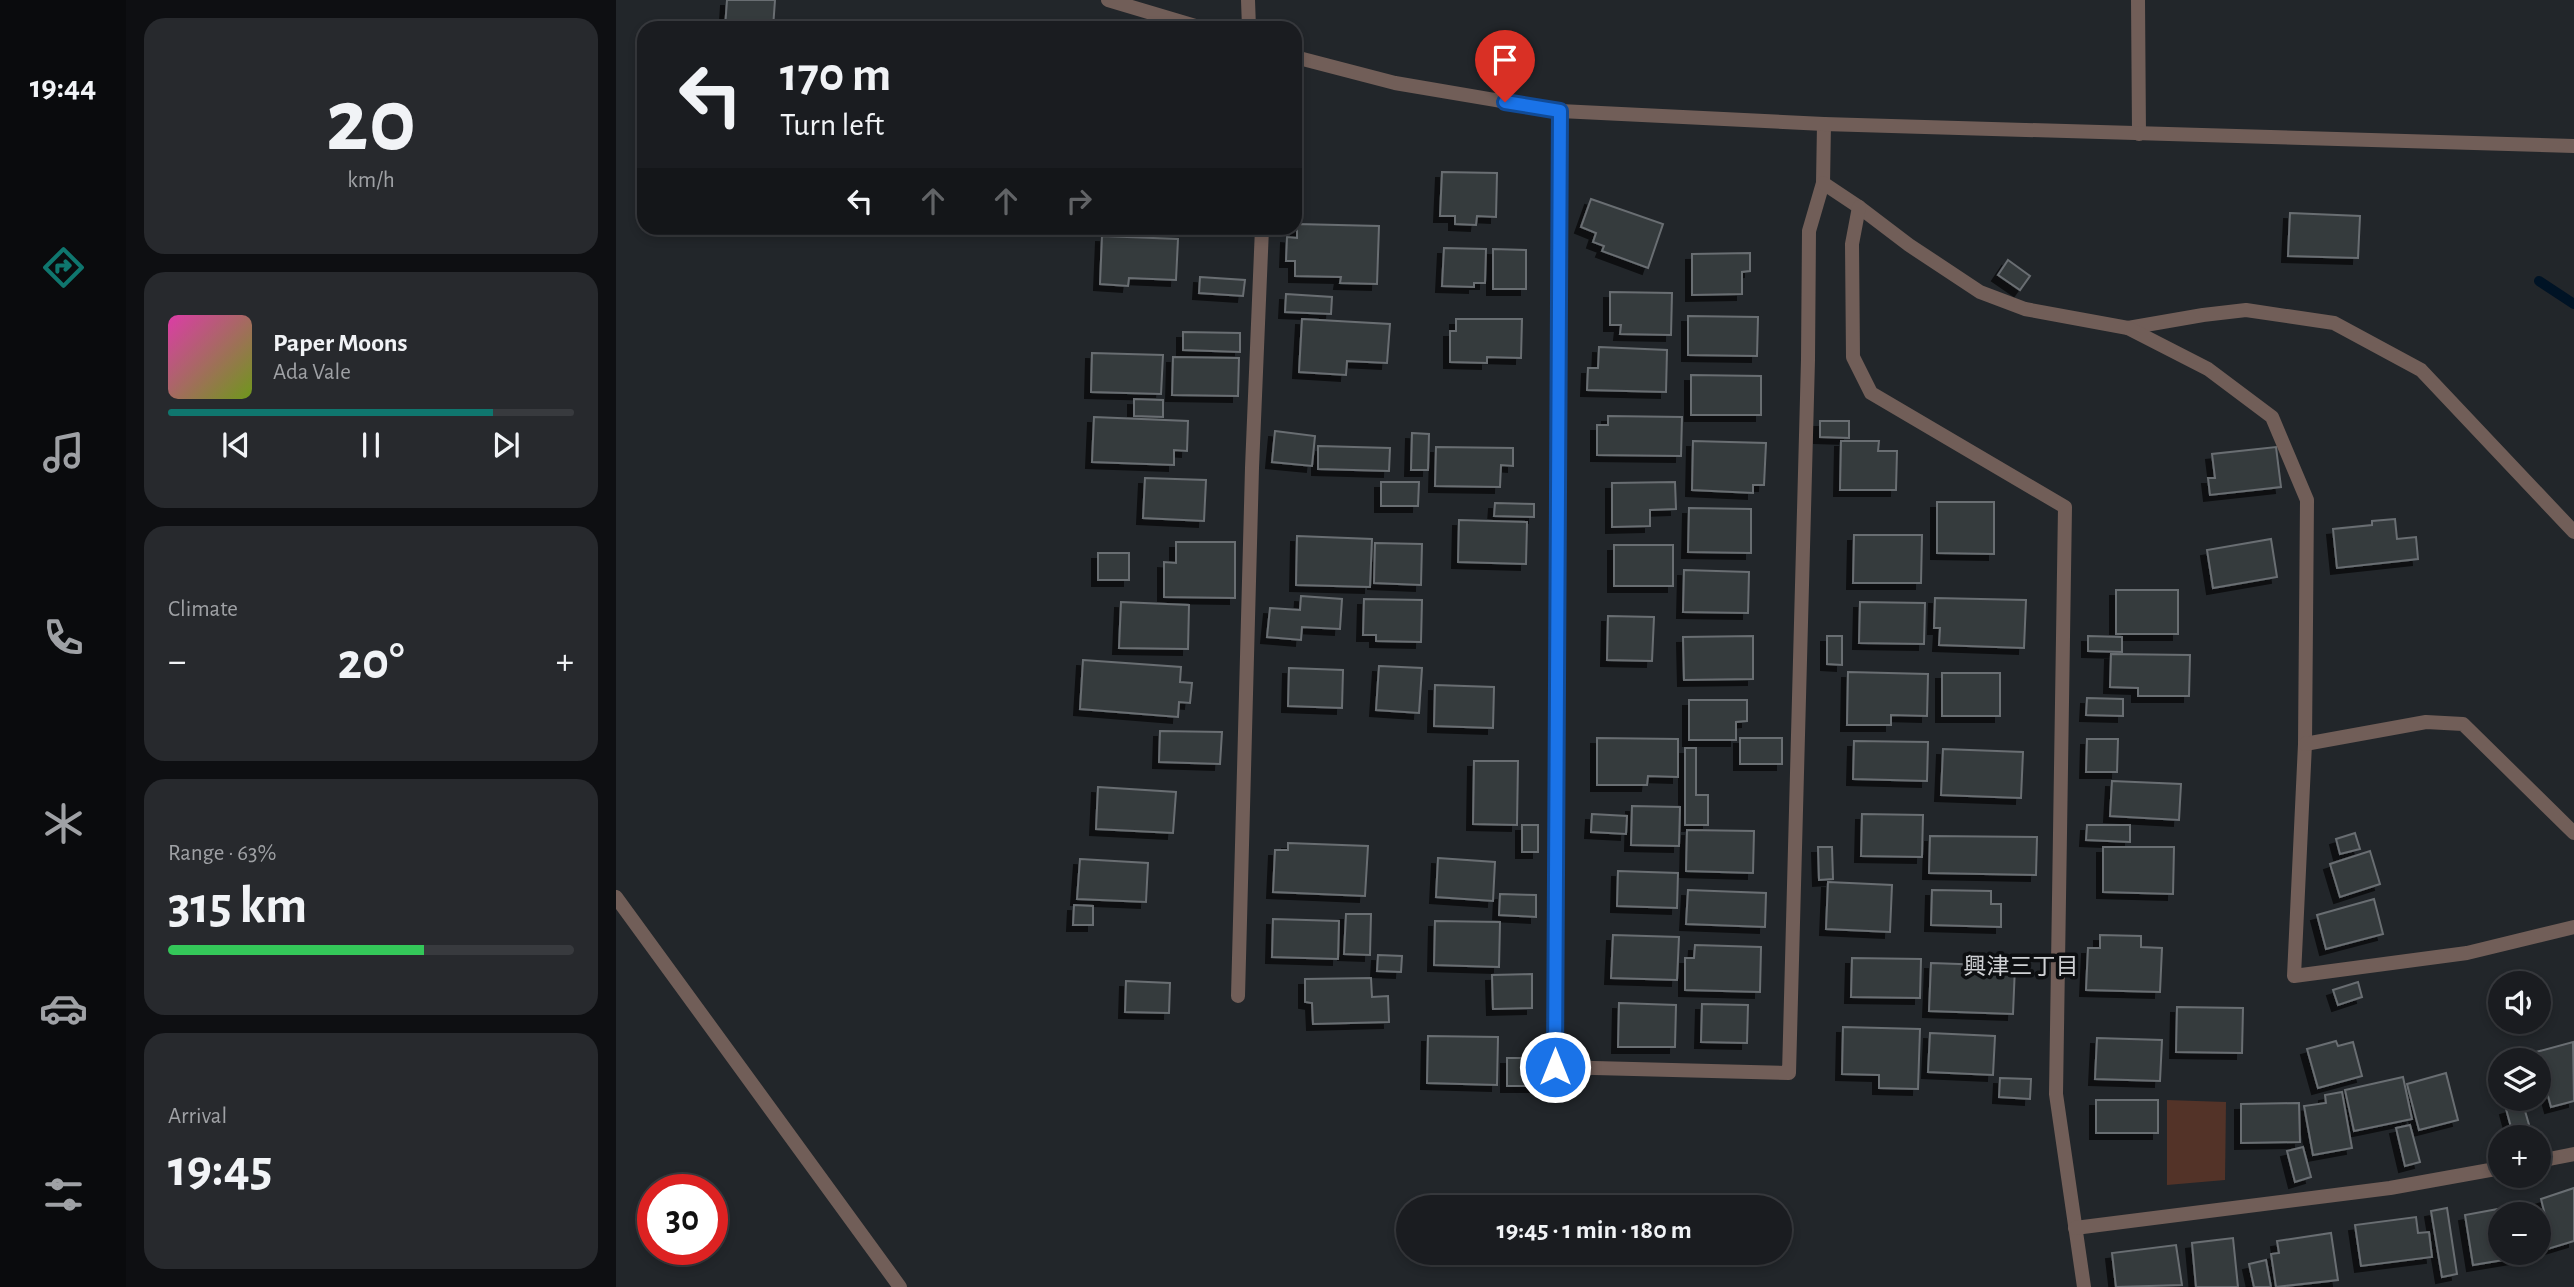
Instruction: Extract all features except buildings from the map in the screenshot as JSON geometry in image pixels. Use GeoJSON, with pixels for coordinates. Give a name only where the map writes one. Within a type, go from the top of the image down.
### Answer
{"type":"FeatureCollection","features":[{"type":"Feature","properties":{"kind":"street"},"geometry":{"type":"LineString","coordinates":[[1108,0],[1178,21]]}},
{"type":"Feature","properties":{"kind":"street"},"geometry":{"type":"LineString","coordinates":[[1248,0],[1250,21]]}},
{"type":"Feature","properties":{"kind":"street"},"geometry":{"type":"LineString","coordinates":[[2138,0],[2139,134]]}},
{"type":"Feature","properties":{"kind":"street"},"geometry":{"type":"LineString","coordinates":[[1302,59],[1395,83],[1560,111],[1824,124],[2574,146]]}},
{"type":"Feature","properties":{"kind":"street"},"geometry":{"type":"LineString","coordinates":[[1560,111],[1555,1067],[1789,1073],[1809,231],[1823,183],[1824,124]]}},
{"type":"Feature","properties":{"kind":"street"},"geometry":{"type":"LineString","coordinates":[[1823,183],[1980,292],[2025,309],[2128,328],[2208,369],[2272,418],[2307,500],[2305,744],[2294,976],[2467,953],[2574,927]]}},
{"type":"Feature","properties":{"kind":"street"},"geometry":{"type":"LineString","coordinates":[[1859,207],[1852,244],[1853,357],[1871,393],[2065,507],[2056,1094],[2084,1287]]}},
{"type":"Feature","properties":{"kind":"street"},"geometry":{"type":"LineString","coordinates":[[1238,996],[1251,496],[1262,235]]}},
{"type":"Feature","properties":{"kind":"street"},"geometry":{"type":"LineString","coordinates":[[2128,328],[2246,310],[2333,323],[2421,370],[2574,532]]}},
{"type":"Feature","properties":{"kind":"street"},"geometry":{"type":"LineString","coordinates":[[2305,744],[2426,722],[2463,724],[2574,833]]}},
{"type":"Feature","properties":{"kind":"street"},"geometry":{"type":"LineString","coordinates":[[616,897],[901,1287]]}},
{"type":"Feature","properties":{"kind":"street"},"geometry":{"type":"LineString","coordinates":[[2551,1159],[2574,1154]]}},
{"type":"Feature","properties":{"kind":"street"},"geometry":{"type":"LineString","coordinates":[[2075,1228],[2390,1188],[2488,1170]]}},
{"type":"Feature","properties":{"kind":"shaded area"},"geometry":{"type":"Polygon","coordinates":[[[2167,1100],[2226,1102],[2225,1180],[2167,1185],[2167,1100]]]}},
{"type":"Feature","properties":{"kind":"waterway"},"geometry":{"type":"LineString","coordinates":[[2539,281],[2574,304]]}},
{"type":"Feature","properties":{"kind":"district","name":"興津三丁目"},"geometry":{"type":"Point","coordinates":[2021,967]}},
{"type":"Feature","properties":{"kind":"route"},"geometry":{"type":"LineString","coordinates":[[1505,102],[1560,111],[1555,1067]]}}]}
